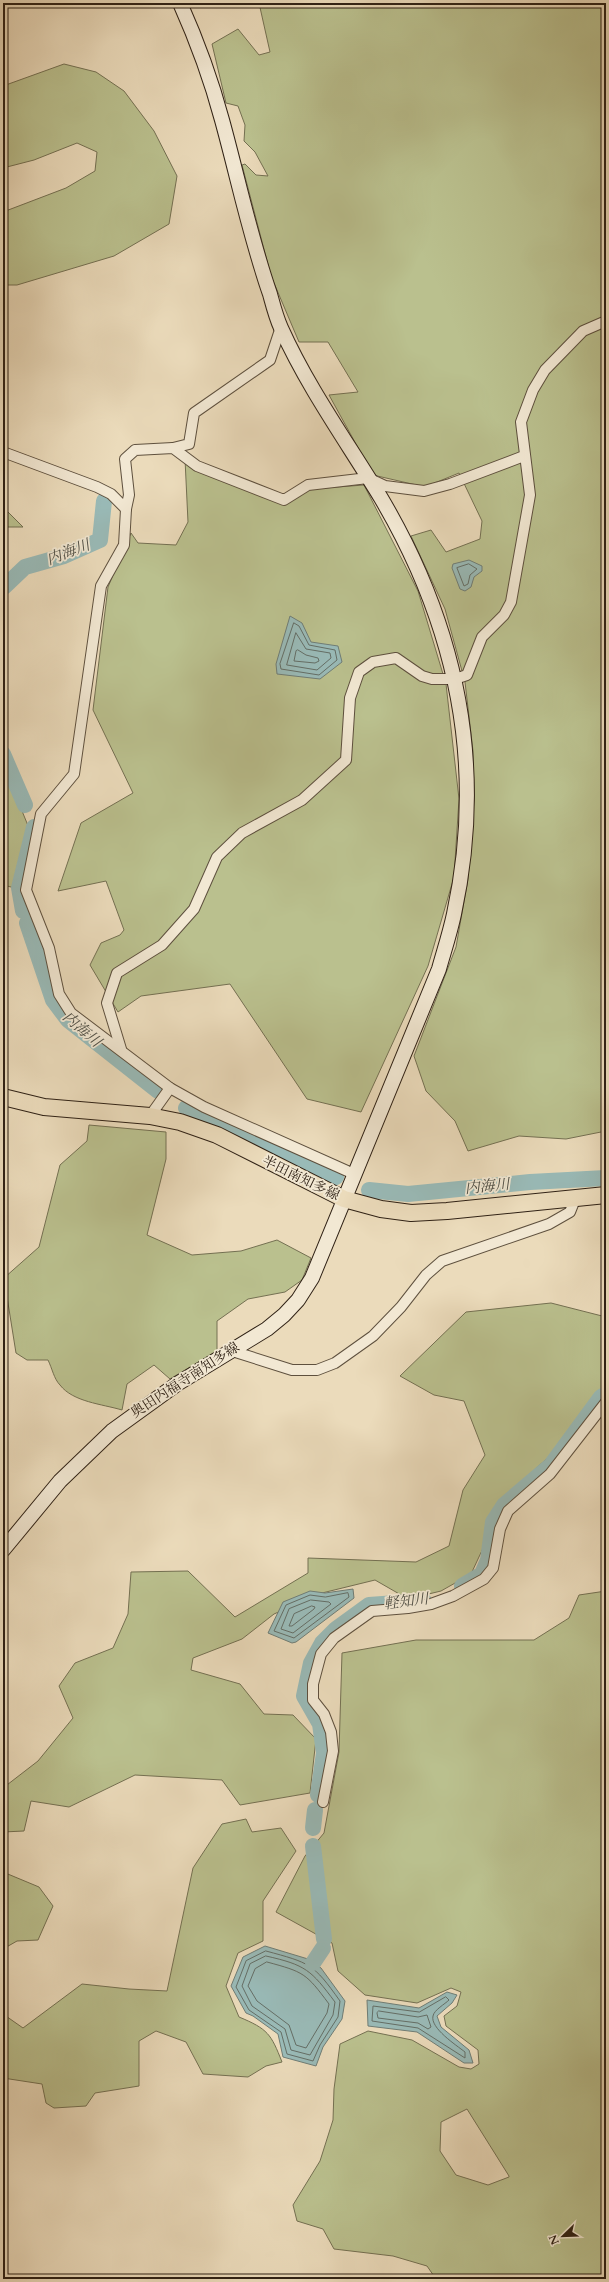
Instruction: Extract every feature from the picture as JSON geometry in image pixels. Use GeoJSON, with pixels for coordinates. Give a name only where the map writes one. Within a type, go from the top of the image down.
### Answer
{"type":"FeatureCollection","features":[{"type":"Feature","properties":{"kind":"main road","name":"半田南知多線"},"geometry":{"type":"LineString","coordinates":[[3,1097],[44,1106],[150,1116],[180,1122],[217,1135],[344,1200],[381,1209],[411,1212],[606,1195]]}},
{"type":"Feature","properties":{"kind":"street","name":"奥田内福寺南知多線"},"geometry":{"type":"LineString","coordinates":[[3,1550],[60,1481],[112,1431],[170,1388],[230,1350],[267,1329],[284,1315],[298,1300],[312,1278],[325,1252],[354,1174],[428,997],[454,916],[466,839],[468,798],[463,730],[455,679],[440,623],[426,586],[410,551],[368,478],[312,387],[281,327],[260,266],[208,70],[180,3]]}},
{"type":"Feature","properties":{"kind":"street"},"geometry":{"type":"LineString","coordinates":[[121,1049],[107,1003],[118,973],[162,945],[194,909],[217,857],[242,833],[302,800],[346,760],[350,698],[359,672],[373,662],[396,658],[422,676],[432,679],[455,679],[467,675],[482,637],[504,615],[511,602],[530,495],[521,422],[533,390],[545,370],[582,331],[606,321]]}},
{"type":"Feature","properties":{"kind":"street"},"geometry":{"type":"LineString","coordinates":[[281,327],[270,360],[194,413],[189,444],[173,448],[135,450],[125,459],[129,495],[126,509],[124,546],[101,586],[74,774],[41,814],[26,890],[48,948],[59,994],[71,1012],[170,1088],[204,1107],[354,1174]]}},
{"type":"Feature","properties":{"kind":"street"},"geometry":{"type":"LineString","coordinates":[[173,448],[197,466],[284,500],[308,485],[368,478],[385,486],[424,491],[450,484],[524,456]]}},
{"type":"Feature","properties":{"kind":"street"},"geometry":{"type":"LineString","coordinates":[[3,452],[97,487],[111,494],[126,509]]}},
{"type":"Feature","properties":{"kind":"street"},"geometry":{"type":"LineString","coordinates":[[150,1116],[170,1088]]}},
{"type":"Feature","properties":{"kind":"street"},"geometry":{"type":"LineString","coordinates":[[230,1350],[292,1370],[317,1370],[335,1363],[373,1336],[401,1307],[426,1275],[442,1261],[549,1224],[570,1212],[576,1198]]}},
{"type":"Feature","properties":{"kind":"street"},"geometry":{"type":"LineString","coordinates":[[323,1802],[333,1751],[331,1732],[324,1714],[313,1700],[313,1684],[321,1654],[334,1638],[372,1611],[408,1608],[431,1604],[453,1596],[484,1579],[493,1568],[500,1529],[508,1511],[550,1474],[606,1402]]}},
{"type":"Feature","properties":{"kind":"green space"},"geometry":{"type":"Polygon","coordinates":[[[259,3],[606,3],[606,1131],[566,1139],[519,1136],[468,1151],[455,1121],[426,1091],[414,1056],[456,947],[468,879],[474,800],[473,751],[465,682],[445,609],[411,536],[431,530],[446,552],[480,539],[482,521],[459,473],[425,487],[373,475],[329,395],[358,392],[328,342],[299,342],[271,276],[242,165],[245,164],[256,175],[268,176],[255,152],[244,141],[245,125],[238,106],[226,103],[212,44],[238,29],[259,55],[270,52],[259,3]]]}},
{"type":"Feature","properties":{"kind":"green space"},"geometry":{"type":"Polygon","coordinates":[[[64,64],[96,72],[124,91],[154,131],[177,176],[169,224],[114,256],[17,285],[3,285],[3,212],[66,188],[95,171],[97,152],[77,143],[34,160],[3,168],[3,86],[64,64]]]}},
{"type":"Feature","properties":{"kind":"green space"},"geometry":{"type":"Polygon","coordinates":[[[185,459],[284,503],[310,489],[364,485],[418,591],[446,684],[459,799],[454,877],[428,966],[361,1112],[307,1099],[230,984],[141,996],[118,1012],[90,965],[101,943],[120,935],[124,930],[106,881],[58,891],[81,823],[133,793],[93,710],[108,587],[131,533],[138,543],[176,545],[188,522],[185,459]]]}},
{"type":"Feature","properties":{"kind":"green space"},"geometry":{"type":"Polygon","coordinates":[[[3,507],[23,527],[3,527],[3,507]]]}},
{"type":"Feature","properties":{"kind":"green space"},"geometry":{"type":"Polygon","coordinates":[[[3,776],[8,777],[29,828],[15,888],[3,885],[3,776]]]}},
{"type":"Feature","properties":{"kind":"green space"},"geometry":{"type":"Polygon","coordinates":[[[89,1125],[166,1132],[166,1159],[147,1235],[192,1255],[241,1251],[277,1240],[311,1258],[302,1280],[285,1292],[248,1299],[217,1321],[217,1351],[170,1379],[154,1365],[127,1384],[122,1410],[88,1402],[72,1395],[58,1383],[48,1360],[27,1360],[16,1353],[4,1278],[39,1247],[60,1165],[87,1141],[89,1125]]]}},
{"type":"Feature","properties":{"kind":"green space"},"geometry":{"type":"Polygon","coordinates":[[[551,1303],[606,1317],[606,1386],[598,1392],[553,1453],[500,1501],[490,1520],[485,1544],[471,1574],[441,1591],[408,1599],[375,1580],[322,1593],[274,1614],[242,1639],[193,1658],[191,1670],[240,1684],[264,1714],[293,1715],[316,1739],[310,1793],[240,1805],[222,1780],[135,1775],[69,1807],[31,1801],[24,1831],[3,1832],[3,1788],[38,1761],[73,1718],[59,1686],[75,1663],[113,1648],[128,1614],[131,1572],[188,1571],[235,1617],[308,1573],[308,1558],[416,1562],[449,1546],[463,1490],[485,1455],[464,1401],[434,1395],[400,1376],[466,1312],[551,1303]]]}},
{"type":"Feature","properties":{"kind":"green space"},"geometry":{"type":"Polygon","coordinates":[[[606,1591],[606,2279],[436,2279],[427,2266],[393,2256],[334,2249],[323,2229],[297,2221],[293,2205],[320,2161],[333,2120],[334,2089],[340,2044],[368,2031],[412,2040],[459,2067],[471,2069],[479,2064],[478,2050],[446,2026],[444,2016],[457,2006],[461,1992],[451,1988],[417,2003],[365,1995],[338,1971],[332,1943],[276,1912],[305,1856],[324,1833],[339,1752],[342,1653],[416,1640],[534,1640],[569,1618],[579,1595],[606,1591]],[[467,2109],[441,2122],[440,2151],[456,2175],[488,2185],[509,2176],[467,2109]]]}},
{"type":"Feature","properties":{"kind":"green space"},"geometry":{"type":"Polygon","coordinates":[[[246,1819],[252,1832],[281,1828],[296,1851],[263,1901],[263,1941],[238,1953],[226,1986],[239,2017],[256,2025],[267,2034],[275,2045],[282,2062],[266,2066],[248,2077],[203,2074],[186,2042],[156,2031],[139,2041],[139,2086],[95,2093],[86,2106],[54,2108],[46,2103],[42,2084],[3,2078],[3,2014],[23,2028],[82,1984],[167,1991],[193,1868],[222,1824],[246,1819]]]}},
{"type":"Feature","properties":{"kind":"green space"},"geometry":{"type":"Polygon","coordinates":[[[3,1872],[39,1887],[53,1906],[38,1940],[17,1941],[3,1949],[3,1872]]]}},
{"type":"Feature","properties":{"kind":"water"},"geometry":{"type":"Polygon","coordinates":[[[469,560],[482,566],[482,571],[474,577],[471,587],[465,591],[460,589],[452,568],[453,564],[469,560]]]}},
{"type":"Feature","properties":{"kind":"water"},"geometry":{"type":"Polygon","coordinates":[[[290,616],[302,623],[311,642],[338,646],[342,662],[320,679],[277,674],[276,664],[290,616]]]}},
{"type":"Feature","properties":{"kind":"water"},"geometry":{"type":"Polygon","coordinates":[[[353,1589],[354,1598],[296,1642],[292,1643],[268,1633],[283,1602],[310,1591],[325,1593],[353,1589]]]}},
{"type":"Feature","properties":{"kind":"water"},"geometry":{"type":"Polygon","coordinates":[[[265,1946],[308,1959],[321,1968],[345,2001],[342,2019],[323,2047],[316,2066],[283,2057],[278,2034],[253,2016],[246,2013],[231,1986],[243,1957],[265,1946]]]}},
{"type":"Feature","properties":{"kind":"water"},"geometry":{"type":"Polygon","coordinates":[[[447,1992],[457,1995],[452,2003],[437,2016],[441,2027],[469,2050],[473,2063],[464,2063],[417,2032],[368,2026],[367,2000],[419,2008],[447,1992]]]}},
{"type":"Feature","properties":{"kind":"waterway","name":"内海川"},"geometry":{"type":"LineString","coordinates":[[4,587],[25,567],[64,556],[100,540],[104,501]]}},
{"type":"Feature","properties":{"kind":"waterway","name":"内海川"},"geometry":{"type":"LineString","coordinates":[[3,754],[25,805]]}},
{"type":"Feature","properties":{"kind":"waterway","name":"内海川"},"geometry":{"type":"LineString","coordinates":[[23,911],[19,888],[34,827]]}},
{"type":"Feature","properties":{"kind":"waterway","name":"内海川"},"geometry":{"type":"LineString","coordinates":[[27,923],[53,1000],[68,1020],[158,1091]]}},
{"type":"Feature","properties":{"kind":"waterway","name":"内海川"},"geometry":{"type":"LineString","coordinates":[[186,1108],[336,1177]]}},
{"type":"Feature","properties":{"kind":"waterway","name":"内海川"},"geometry":{"type":"LineString","coordinates":[[369,1190],[408,1194],[530,1182],[606,1178]]}},
{"type":"Feature","properties":{"kind":"waterway","name":"軽知川"},"geometry":{"type":"LineString","coordinates":[[462,1586],[482,1574],[488,1560],[493,1522],[504,1505],[551,1465],[601,1397],[606,1394]]}},
{"type":"Feature","properties":{"kind":"waterway","name":"軽知川"},"geometry":{"type":"LineString","coordinates":[[318,1795],[324,1753],[320,1724],[304,1696],[311,1663],[322,1643],[336,1629],[369,1605],[424,1601]]}},
{"type":"Feature","properties":{"kind":"waterway","name":"軽知川"},"geometry":{"type":"LineString","coordinates":[[313,1828],[315,1810]]}},
{"type":"Feature","properties":{"kind":"waterway","name":"軽知川"},"geometry":{"type":"LineString","coordinates":[[313,1846],[324,1939]]}},
{"type":"Feature","properties":{"kind":"waterway","name":"軽知川"},"geometry":{"type":"LineString","coordinates":[[313,1963],[323,1948]]}}]}
